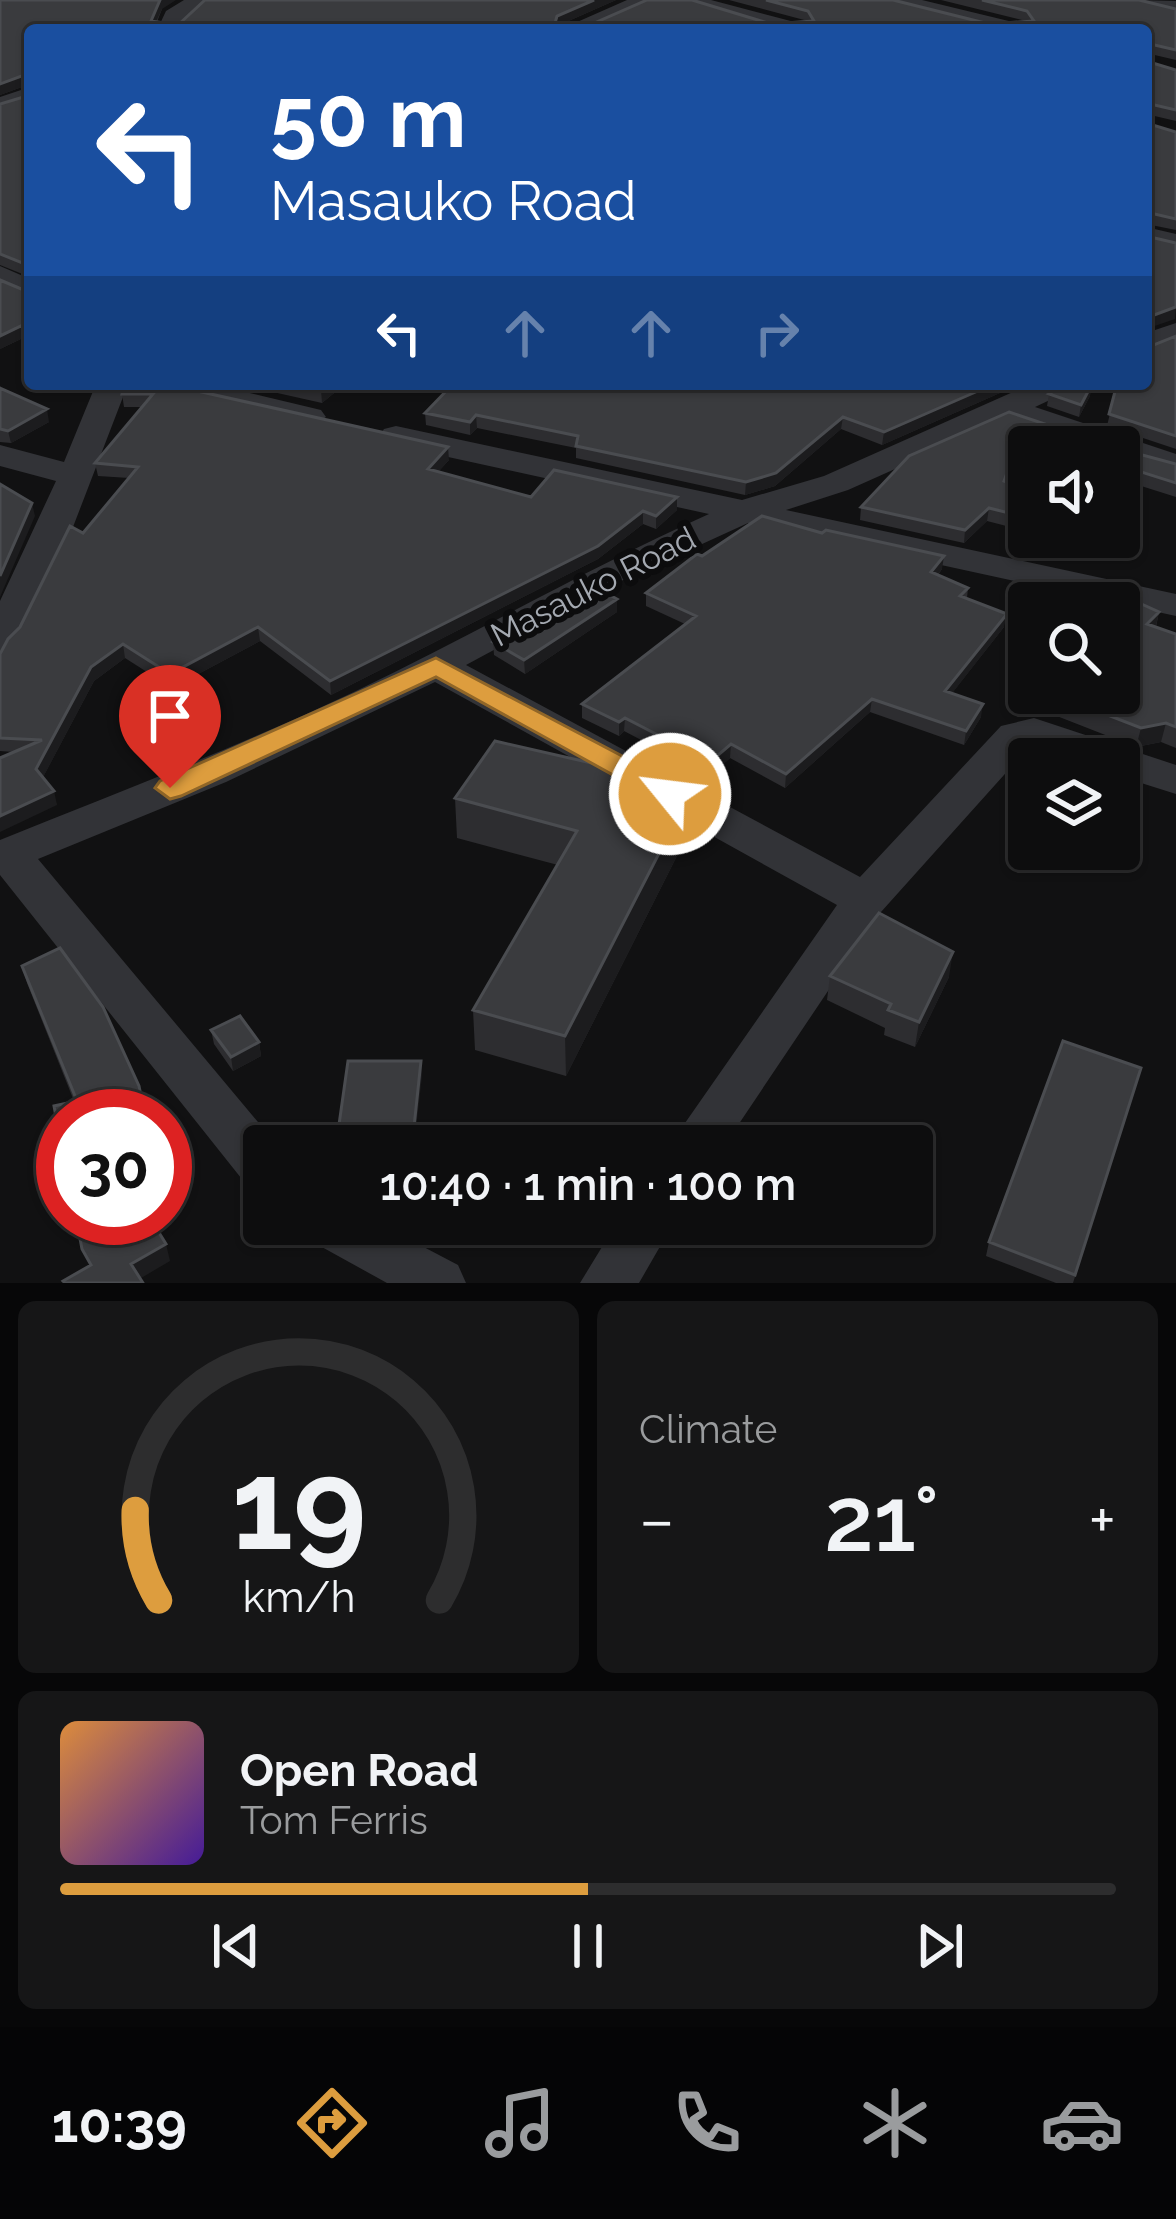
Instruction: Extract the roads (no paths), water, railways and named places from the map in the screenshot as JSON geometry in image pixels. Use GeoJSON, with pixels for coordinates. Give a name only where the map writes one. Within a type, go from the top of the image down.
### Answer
{"type":"FeatureCollection","features":[{"type":"Feature","properties":{"kind":"street"},"geometry":{"type":"LineString","coordinates":[[171,24],[199,0]]}},
{"type":"Feature","properties":{"kind":"street"},"geometry":{"type":"LineString","coordinates":[[585,24],[647,0]]}},
{"type":"Feature","properties":{"kind":"street"},"geometry":{"type":"LineString","coordinates":[[686,0],[776,24]]}},
{"type":"Feature","properties":{"kind":"street"},"geometry":{"type":"LineString","coordinates":[[895,0],[993,24]]}},
{"type":"Feature","properties":{"kind":"street"},"geometry":{"type":"LineString","coordinates":[[1145,0],[1176,8]]}},
{"type":"Feature","properties":{"kind":"street"},"geometry":{"type":"LineString","coordinates":[[0,640],[50,540],[109,390]]}},
{"type":"Feature","properties":{"kind":"street"},"geometry":{"type":"LineString","coordinates":[[197,390],[1176,605]]}},
{"type":"Feature","properties":{"kind":"street","name":"Masauko Road"},"geometry":{"type":"LineString","coordinates":[[4,856],[211,772],[436,666],[606,574],[748,510],[836,483],[1045,390]]}},
{"type":"Feature","properties":{"kind":"street"},"geometry":{"type":"LineString","coordinates":[[1006,408],[1058,426]]}},
{"type":"Feature","properties":{"kind":"street"},"geometry":{"type":"LineString","coordinates":[[1140,454],[1176,465]]}},
{"type":"Feature","properties":{"kind":"street"},"geometry":{"type":"LineString","coordinates":[[0,455],[74,475]]}},
{"type":"Feature","properties":{"kind":"street"},"geometry":{"type":"LineString","coordinates":[[436,666],[865,900]]}},
{"type":"Feature","properties":{"kind":"street"},"geometry":{"type":"LineString","coordinates":[[1014,738],[1034,732],[1052,738]]}},
{"type":"Feature","properties":{"kind":"street"},"geometry":{"type":"LineString","coordinates":[[709,1125],[865,900],[1008,745]]}},
{"type":"Feature","properties":{"kind":"street"},"geometry":{"type":"LineString","coordinates":[[1140,768],[1176,780]]}},
{"type":"Feature","properties":{"kind":"street"},"geometry":{"type":"LineString","coordinates":[[4,856],[243,1142]]}},
{"type":"Feature","properties":{"kind":"street"},"geometry":{"type":"LineString","coordinates":[[368,1245],[438,1283]]}},
{"type":"Feature","properties":{"kind":"street"},"geometry":{"type":"LineString","coordinates":[[608,1283],[632,1245]]}}]}
